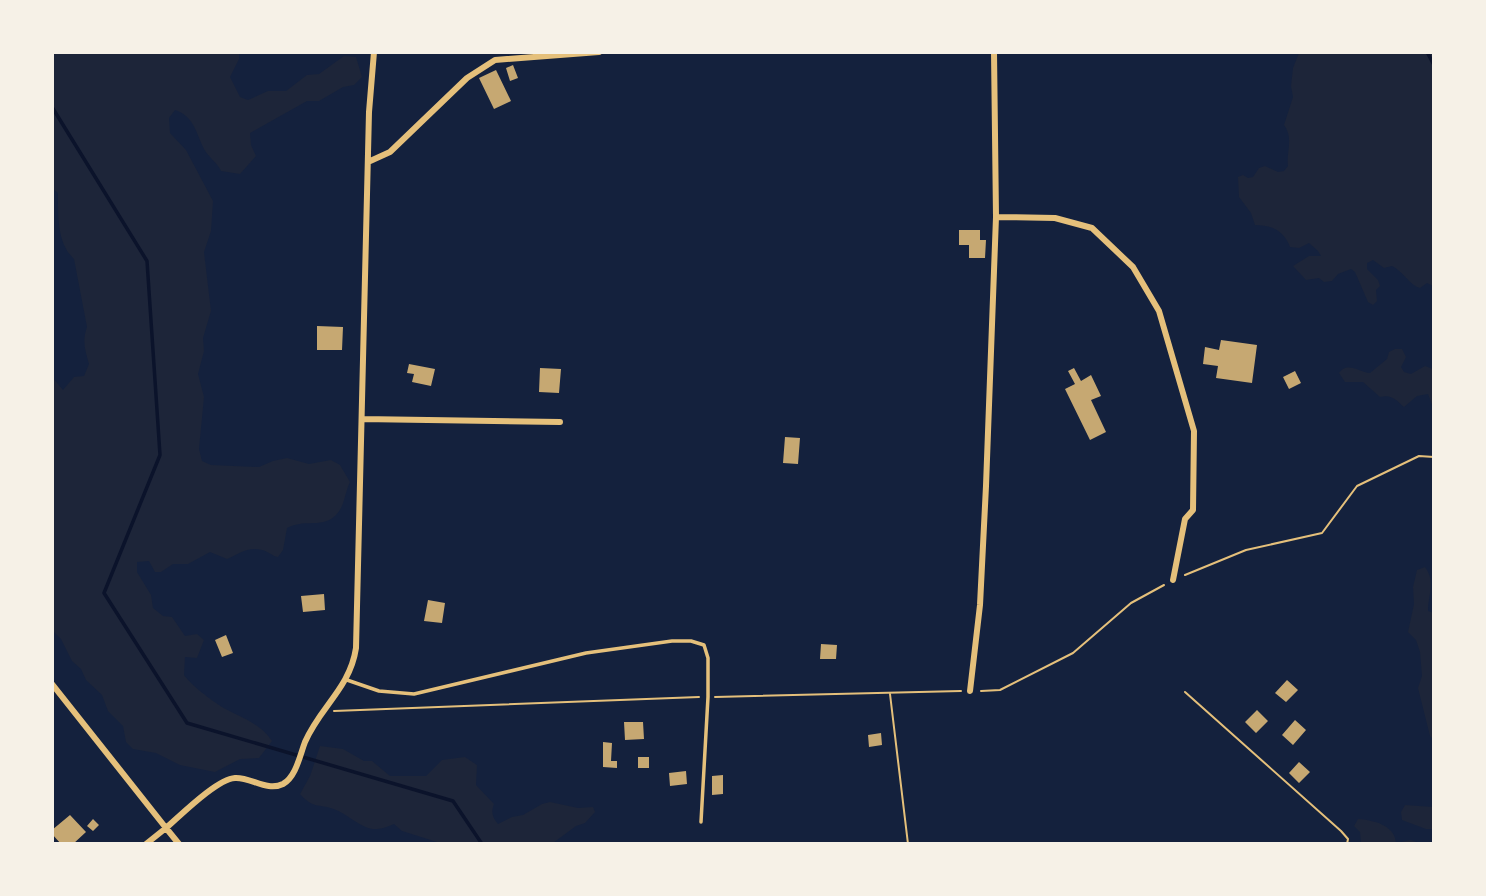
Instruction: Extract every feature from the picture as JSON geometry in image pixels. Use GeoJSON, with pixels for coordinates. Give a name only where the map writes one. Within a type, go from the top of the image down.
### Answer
{"type":"FeatureCollection","features":[{"type":"Feature","properties":{"kind":"street"},"geometry":{"type":"LineString","coordinates":[[146,844],[224,780],[237,778],[271,787],[282,785],[291,777],[302,749],[354,665],[369,112],[374,52]]}},
{"type":"Feature","properties":{"kind":"street"},"geometry":{"type":"LineString","coordinates":[[368,162],[390,152],[467,78],[495,60],[599,52]]}},
{"type":"Feature","properties":{"kind":"street"},"geometry":{"type":"LineString","coordinates":[[970,691],[980,605],[996,217],[994,52]]}},
{"type":"Feature","properties":{"kind":"street"},"geometry":{"type":"LineString","coordinates":[[996,217],[1055,218],[1092,228],[1133,267],[1159,312],[1194,431],[1193,509],[1185,519],[1172,580]]}},
{"type":"Feature","properties":{"kind":"street"},"geometry":{"type":"LineString","coordinates":[[362,418],[559,422]]}},
{"type":"Feature","properties":{"kind":"street"},"geometry":{"type":"LineString","coordinates":[[52,684],[178,844]]}},
{"type":"Feature","properties":{"kind":"lane"},"geometry":{"type":"LineString","coordinates":[[347,680],[379,691],[414,694],[586,653],[672,640],[691,640],[704,645],[708,658],[708,697],[702,822]]}},
{"type":"Feature","properties":{"kind":"path"},"geometry":{"type":"LineString","coordinates":[[324,712],[708,697],[1000,690],[1073,653],[1130,603],[1172,580],[1246,550],[1322,533],[1357,486],[1419,456],[1433,457]]}},
{"type":"Feature","properties":{"kind":"path"},"geometry":{"type":"LineString","coordinates":[[890,692],[908,844]]}},
{"type":"Feature","properties":{"kind":"path"},"geometry":{"type":"LineString","coordinates":[[1185,692],[1341,831],[1348,839],[1347,844]]}},
{"type":"Feature","properties":{"kind":"shaded area"},"geometry":{"type":"Polygon","coordinates":[[[53,52],[239,53],[239,59],[230,77],[240,97],[248,100],[268,91],[286,91],[307,75],[319,74],[344,56],[356,57],[362,77],[354,85],[343,87],[319,101],[307,101],[250,133],[256,156],[240,174],[221,171],[206,152],[194,126],[186,116],[175,110],[169,118],[170,133],[186,150],[213,201],[211,231],[204,252],[211,311],[203,338],[204,351],[198,374],[204,397],[199,449],[202,461],[211,465],[259,467],[287,458],[309,464],[331,460],[340,465],[350,482],[341,508],[330,520],[287,528],[283,550],[278,557],[257,549],[244,551],[227,559],[210,552],[188,564],[173,564],[161,572],[155,572],[149,561],[137,562],[137,572],[151,595],[153,608],[163,616],[172,617],[185,636],[197,634],[204,640],[197,658],[185,657],[184,675],[207,696],[255,725],[272,741],[259,758],[240,759],[215,772],[180,765],[156,753],[133,749],[126,742],[123,726],[108,711],[102,695],[86,680],[61,639],[53,631],[53,378],[63,390],[74,377],[84,376],[89,364],[84,341],[87,327],[74,259],[68,253],[61,237],[58,193],[53,189],[53,52]]]}},
{"type":"Feature","properties":{"kind":"shaded area"},"geometry":{"type":"Polygon","coordinates":[[[1299,53],[1433,53],[1433,286],[1427,283],[1420,288],[1396,268],[1384,268],[1373,260],[1367,263],[1367,269],[1380,286],[1376,290],[1377,301],[1373,305],[1368,302],[1355,272],[1351,269],[1338,274],[1332,281],[1324,282],[1319,278],[1306,280],[1293,266],[1309,256],[1321,256],[1318,251],[1309,243],[1299,248],[1290,247],[1277,230],[1255,225],[1251,213],[1239,197],[1238,177],[1253,177],[1259,168],[1265,166],[1278,172],[1284,171],[1288,166],[1289,140],[1284,125],[1293,97],[1293,68],[1299,53]]]}},
{"type":"Feature","properties":{"kind":"shaded area"},"geometry":{"type":"Polygon","coordinates":[[[1395,349],[1402,349],[1406,357],[1401,367],[1404,372],[1411,374],[1425,366],[1433,369],[1433,407],[1428,394],[1417,396],[1404,407],[1391,397],[1380,397],[1363,382],[1345,382],[1339,373],[1349,367],[1370,373],[1395,349]]]}},
{"type":"Feature","properties":{"kind":"shaded area"},"geometry":{"type":"Polygon","coordinates":[[[1425,567],[1431,583],[1428,611],[1434,613],[1433,739],[1418,688],[1422,676],[1420,652],[1416,640],[1408,632],[1417,570],[1425,567]]]}},
{"type":"Feature","properties":{"kind":"shaded area"},"geometry":{"type":"Polygon","coordinates":[[[320,746],[343,749],[364,761],[372,761],[390,776],[426,776],[442,760],[465,757],[477,765],[476,785],[494,804],[494,819],[498,824],[550,802],[578,808],[593,807],[595,812],[585,823],[576,826],[553,843],[440,843],[402,831],[394,824],[371,829],[336,810],[313,804],[300,794],[310,776],[320,746]]]}},
{"type":"Feature","properties":{"kind":"shaded area"},"geometry":{"type":"Polygon","coordinates":[[[1405,805],[1433,807],[1433,829],[1402,820],[1401,812],[1405,805]]]}},
{"type":"Feature","properties":{"kind":"shaded area"},"geometry":{"type":"Polygon","coordinates":[[[1358,819],[1376,822],[1387,828],[1395,837],[1396,843],[1361,843],[1360,832],[1354,826],[1358,819]]]}},
{"type":"Feature","properties":{"kind":"shaded area"},"geometry":{"type":"Polygon","coordinates":[[[1411,840],[1419,843],[1396,843],[1411,840]]]}},
{"type":"Feature","properties":{"kind":"building"},"geometry":{"type":"Polygon","coordinates":[[[513,65],[518,78],[510,81],[506,68],[513,65]]]}},
{"type":"Feature","properties":{"kind":"building"},"geometry":{"type":"Polygon","coordinates":[[[496,70],[511,101],[494,109],[479,78],[496,70]]]}},
{"type":"Feature","properties":{"kind":"building"},"geometry":{"type":"Polygon","coordinates":[[[959,230],[980,230],[980,240],[986,240],[985,258],[969,258],[969,245],[959,245],[959,230]]]}},
{"type":"Feature","properties":{"kind":"building"},"geometry":{"type":"Polygon","coordinates":[[[317,326],[343,327],[342,350],[317,350],[317,326]]]}},
{"type":"Feature","properties":{"kind":"building"},"geometry":{"type":"Polygon","coordinates":[[[1221,340],[1257,345],[1252,383],[1216,378],[1218,366],[1203,364],[1205,347],[1219,350],[1221,340]]]}},
{"type":"Feature","properties":{"kind":"building"},"geometry":{"type":"Polygon","coordinates":[[[409,364],[435,369],[431,386],[412,382],[414,374],[407,373],[409,364]]]}},
{"type":"Feature","properties":{"kind":"building"},"geometry":{"type":"Polygon","coordinates":[[[540,368],[561,369],[559,393],[539,392],[540,368]]]}},
{"type":"Feature","properties":{"kind":"building"},"geometry":{"type":"Polygon","coordinates":[[[1074,368],[1081,381],[1091,375],[1101,396],[1091,400],[1106,432],[1090,440],[1065,389],[1075,384],[1068,371],[1074,368]]]}},
{"type":"Feature","properties":{"kind":"building"},"geometry":{"type":"Polygon","coordinates":[[[1295,371],[1301,383],[1289,389],[1283,377],[1295,371]]]}},
{"type":"Feature","properties":{"kind":"building"},"geometry":{"type":"Polygon","coordinates":[[[785,437],[800,438],[798,464],[783,463],[785,437]]]}},
{"type":"Feature","properties":{"kind":"building"},"geometry":{"type":"Polygon","coordinates":[[[324,594],[325,610],[303,612],[301,596],[324,594]]]}},
{"type":"Feature","properties":{"kind":"building"},"geometry":{"type":"Polygon","coordinates":[[[428,600],[445,603],[442,623],[424,621],[428,600]]]}},
{"type":"Feature","properties":{"kind":"building"},"geometry":{"type":"Polygon","coordinates":[[[226,635],[233,653],[222,657],[215,640],[226,635]]]}},
{"type":"Feature","properties":{"kind":"building"},"geometry":{"type":"Polygon","coordinates":[[[821,644],[837,645],[836,659],[820,659],[821,644]]]}},
{"type":"Feature","properties":{"kind":"building"},"geometry":{"type":"Polygon","coordinates":[[[1287,680],[1298,690],[1286,702],[1275,693],[1287,680]]]}},
{"type":"Feature","properties":{"kind":"building"},"geometry":{"type":"Polygon","coordinates":[[[1257,710],[1268,721],[1256,733],[1245,722],[1257,710]]]}},
{"type":"Feature","properties":{"kind":"building"},"geometry":{"type":"Polygon","coordinates":[[[1295,720],[1306,730],[1293,745],[1282,735],[1295,720]]]}},
{"type":"Feature","properties":{"kind":"building"},"geometry":{"type":"Polygon","coordinates":[[[624,722],[643,722],[644,739],[625,740],[624,722]]]}},
{"type":"Feature","properties":{"kind":"building"},"geometry":{"type":"Polygon","coordinates":[[[881,733],[882,745],[869,747],[868,735],[881,733]]]}},
{"type":"Feature","properties":{"kind":"building"},"geometry":{"type":"Polygon","coordinates":[[[603,742],[612,743],[611,761],[617,761],[617,768],[603,767],[603,742]]]}},
{"type":"Feature","properties":{"kind":"building"},"geometry":{"type":"Polygon","coordinates":[[[638,757],[649,757],[649,768],[638,768],[638,757]]]}},
{"type":"Feature","properties":{"kind":"building"},"geometry":{"type":"Polygon","coordinates":[[[1299,762],[1310,772],[1299,783],[1289,773],[1299,762]]]}},
{"type":"Feature","properties":{"kind":"building"},"geometry":{"type":"Polygon","coordinates":[[[686,771],[687,784],[670,786],[669,773],[686,771]]]}},
{"type":"Feature","properties":{"kind":"building"},"geometry":{"type":"Polygon","coordinates":[[[723,775],[723,794],[712,795],[712,776],[723,775]]]}},
{"type":"Feature","properties":{"kind":"building"},"geometry":{"type":"Polygon","coordinates":[[[70,815],[86,832],[73,844],[61,844],[52,834],[52,830],[70,815]]]}},
{"type":"Feature","properties":{"kind":"building"},"geometry":{"type":"Polygon","coordinates":[[[93,819],[99,825],[93,831],[87,826],[93,819]]]}},
{"type":"Feature","properties":{"kind":"waterway"},"geometry":{"type":"LineString","coordinates":[[1427,52],[1434,65]]}},
{"type":"Feature","properties":{"kind":"waterway"},"geometry":{"type":"LineString","coordinates":[[52,107],[147,261],[160,455],[104,593],[187,723],[453,801],[482,844]]}}]}
